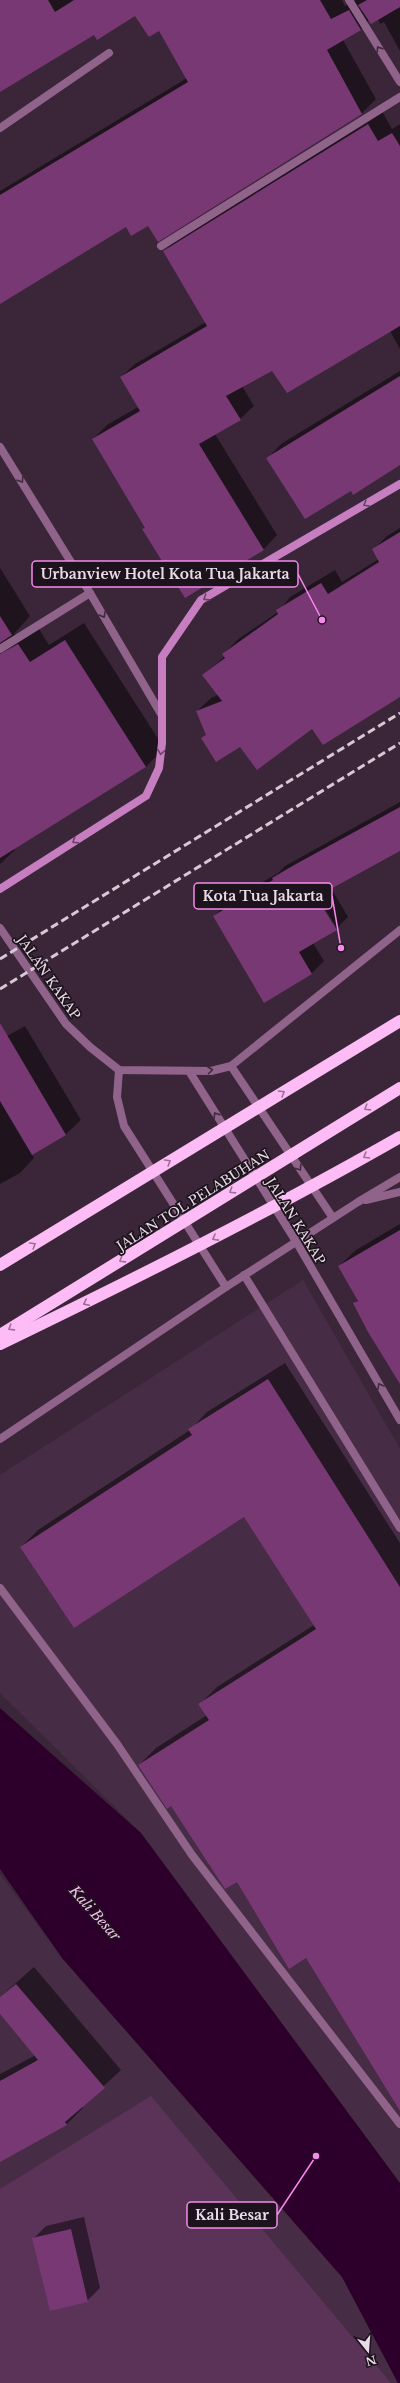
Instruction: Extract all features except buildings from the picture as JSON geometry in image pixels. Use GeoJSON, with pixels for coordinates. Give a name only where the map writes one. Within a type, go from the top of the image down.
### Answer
{"type":"FeatureCollection","features":[{"type":"Feature","properties":{"kind":"highway"},"geometry":{"type":"LineString","coordinates":[[0,1265],[400,1021]]}},
{"type":"Feature","properties":{"kind":"highway","name":"JALAN TOL PELABUHAN"},"geometry":{"type":"LineString","coordinates":[[0,1335],[400,1088]]}},
{"type":"Feature","properties":{"kind":"highway"},"geometry":{"type":"LineString","coordinates":[[0,1344],[153,1270],[321,1182],[400,1137]]}},
{"type":"Feature","properties":{"kind":"street"},"geometry":{"type":"LineString","coordinates":[[349,0],[400,82]]}},
{"type":"Feature","properties":{"kind":"street"},"geometry":{"type":"LineString","coordinates":[[0,128],[109,53]]}},
{"type":"Feature","properties":{"kind":"street"},"geometry":{"type":"LineString","coordinates":[[161,246],[400,97]]}},
{"type":"Feature","properties":{"kind":"street"},"geometry":{"type":"LineString","coordinates":[[0,447],[90,592],[161,714]]}},
{"type":"Feature","properties":{"kind":"street"},"geometry":{"type":"LineString","coordinates":[[0,889],[146,796],[159,768],[162,742],[162,656],[201,600],[400,484]]}},
{"type":"Feature","properties":{"kind":"street"},"geometry":{"type":"LineString","coordinates":[[0,650],[90,592]]}},
{"type":"Feature","properties":{"kind":"street","name":"JALAN KAKAP"},"geometry":{"type":"LineString","coordinates":[[0,928],[66,1024],[90,1047],[119,1070]]}},
{"type":"Feature","properties":{"kind":"street"},"geometry":{"type":"LineString","coordinates":[[226,1287],[124,1126],[117,1097],[119,1070],[211,1071],[231,1066],[400,930]]}},
{"type":"Feature","properties":{"kind":"street"},"geometry":{"type":"LineString","coordinates":[[231,1066],[333,1218]]}},
{"type":"Feature","properties":{"kind":"street","name":"JALAN KAKAP"},"geometry":{"type":"LineString","coordinates":[[189,1071],[297,1243],[400,1420]]}},
{"type":"Feature","properties":{"kind":"street"},"geometry":{"type":"LineString","coordinates":[[0,1439],[244,1275],[400,1177]]}},
{"type":"Feature","properties":{"kind":"street"},"geometry":{"type":"LineString","coordinates":[[358,1202],[400,1192]]}},
{"type":"Feature","properties":{"kind":"street"},"geometry":{"type":"LineString","coordinates":[[244,1275],[400,1528]]}},
{"type":"Feature","properties":{"kind":"street"},"geometry":{"type":"LineString","coordinates":[[0,1588],[116,1744],[192,1855],[400,2124]]}},
{"type":"Feature","properties":{"kind":"shaded area"},"geometry":{"type":"Polygon","coordinates":[[[303,1280],[400,1449],[400,2183],[141,1833],[0,1693],[0,1475],[303,1280]]]}},
{"type":"Feature","properties":{"kind":"shaded area"},"geometry":{"type":"Polygon","coordinates":[[[0,1874],[62,1958],[342,2277],[398,2383],[0,2383],[0,1874]]]}},
{"type":"Feature","properties":{"kind":"shaded area"},"geometry":{"type":"Polygon","coordinates":[[[151,2096],[391,2383],[0,2383],[0,2189],[151,2096]]]}},
{"type":"Feature","properties":{"kind":"water"},"geometry":{"type":"Polygon","coordinates":[[[0,1708],[141,1833],[400,2183],[400,2383],[398,2383],[342,2277],[62,1958],[0,1869],[0,1708]]]}},
{"type":"Feature","properties":{"kind":"railway"},"geometry":{"type":"LineString","coordinates":[[0,959],[400,713]]}},
{"type":"Feature","properties":{"kind":"railway"},"geometry":{"type":"LineString","coordinates":[[0,989],[400,743]]}},
{"type":"Feature","properties":{"kind":"place","name":"Urbanview Hotel Kota Tua Jakarta"},"geometry":{"type":"Point","coordinates":[322,620]}},
{"type":"Feature","properties":{"kind":"place","name":"Kota Tua Jakarta"},"geometry":{"type":"Point","coordinates":[341,948]}},
{"type":"Feature","properties":{"kind":"place","name":"Kali Besar"},"geometry":{"type":"Point","coordinates":[316,2156]}}]}
